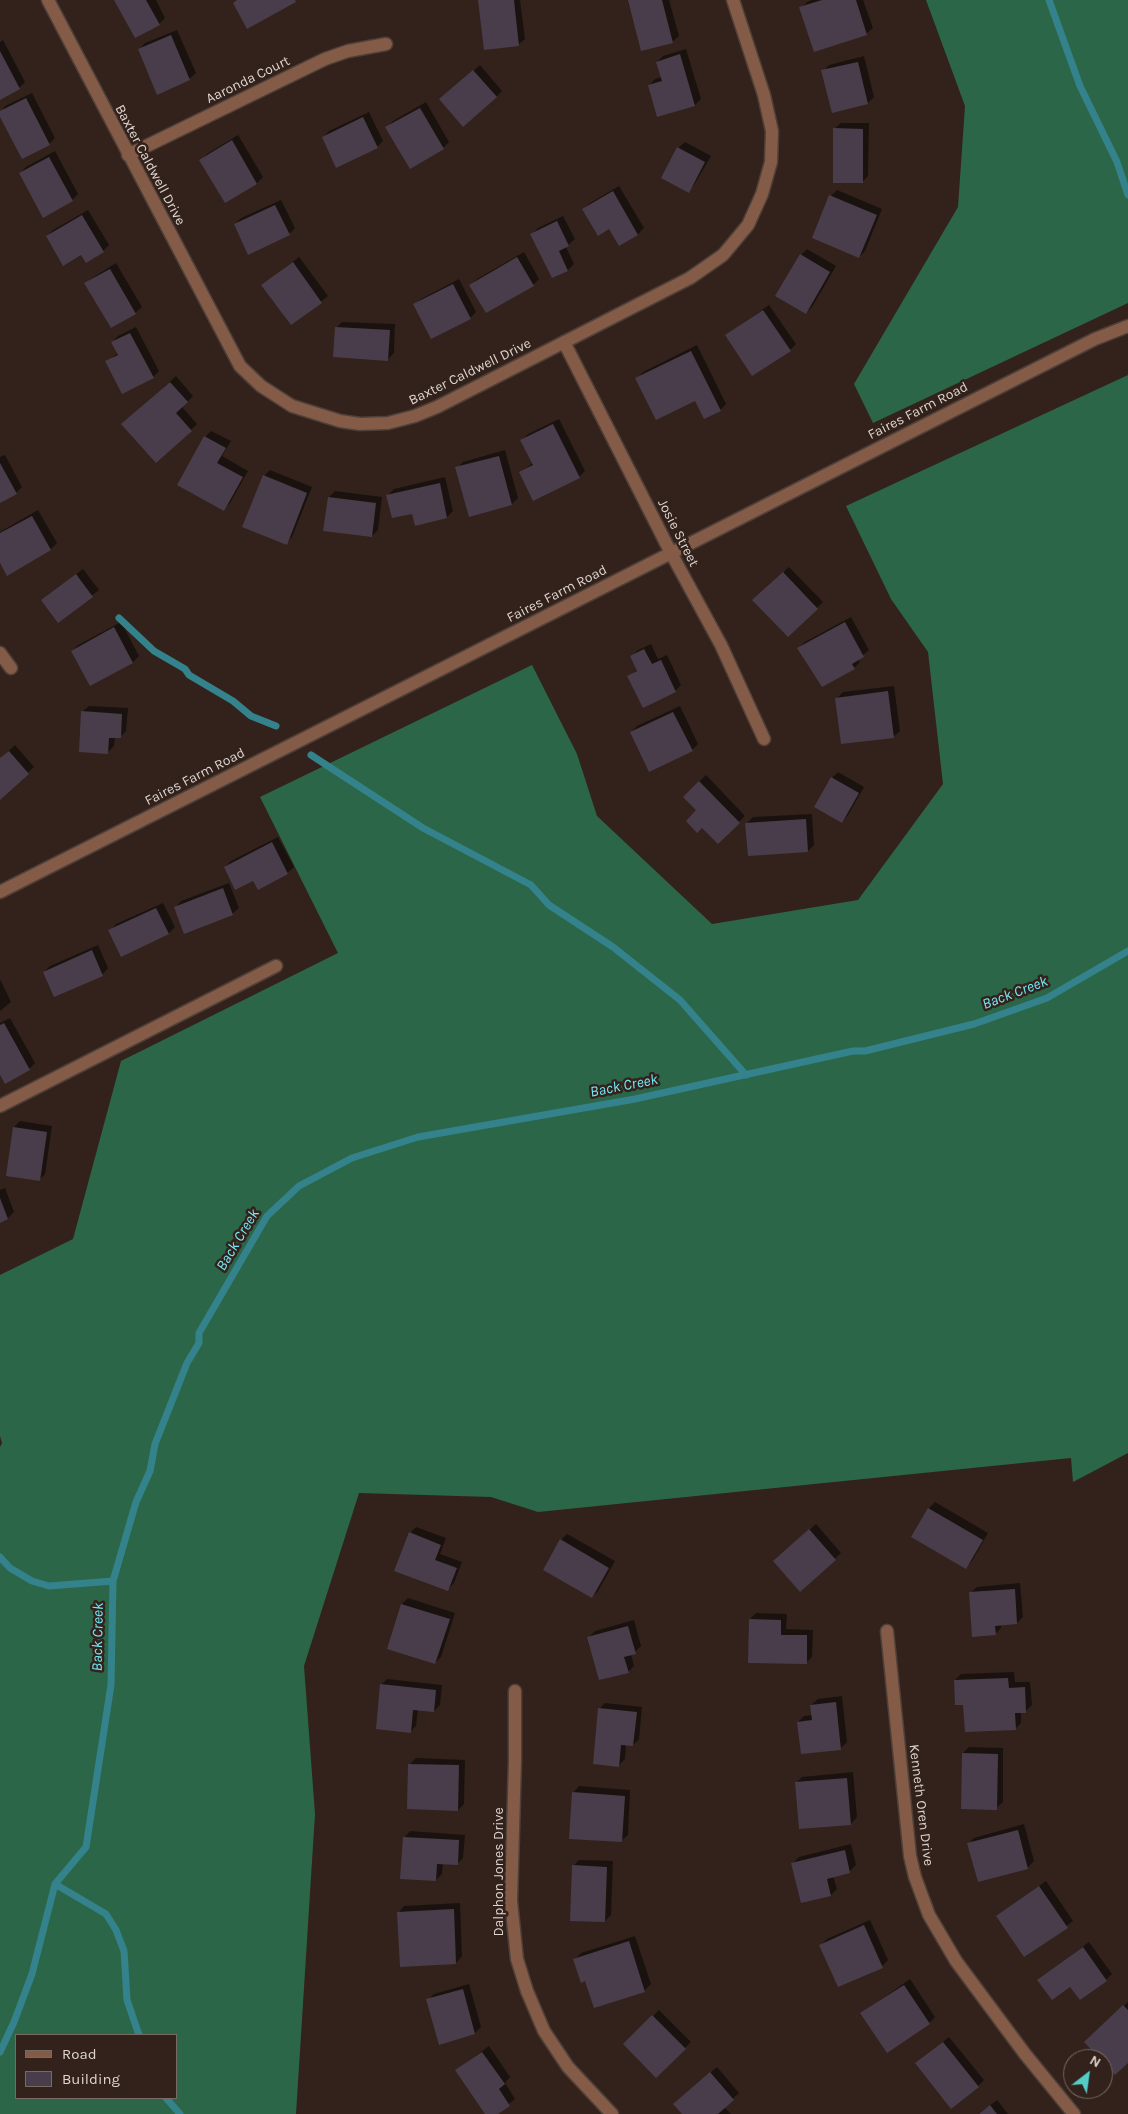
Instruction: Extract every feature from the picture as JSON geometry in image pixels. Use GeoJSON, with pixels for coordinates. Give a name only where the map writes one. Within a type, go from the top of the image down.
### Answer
{"type":"FeatureCollection","features":[{"type":"Feature","properties":{"kind":"street","name":"Baxter Caldwell Drive"},"geometry":{"type":"LineString","coordinates":[[48,0],[128,156],[240,366],[262,386],[292,406],[360,424],[388,423],[415,416],[437,407],[690,278],[723,255],[748,225],[762,194],[771,162],[772,131],[756,69],[733,0]]}},
{"type":"Feature","properties":{"kind":"street","name":"Aaronda Court"},"geometry":{"type":"LineString","coordinates":[[128,156],[325,59],[348,51],[386,44]]}},
{"type":"Feature","properties":{"kind":"street","name":"Faires Farm Road"},"geometry":{"type":"LineString","coordinates":[[0,892],[1086,343],[1128,326]]}},
{"type":"Feature","properties":{"kind":"street","name":"Josie Street"},"geometry":{"type":"LineString","coordinates":[[564,342],[671,553],[721,645],[764,739]]}},
{"type":"Feature","properties":{"kind":"street"},"geometry":{"type":"LineString","coordinates":[[0,654],[11,668]]}},
{"type":"Feature","properties":{"kind":"street"},"geometry":{"type":"LineString","coordinates":[[0,1106],[276,966]]}},
{"type":"Feature","properties":{"kind":"street","name":"Kenneth Oren Drive"},"geometry":{"type":"LineString","coordinates":[[886,1631],[910,1856],[915,1877],[929,1916],[956,1961],[1025,2054],[1074,2114]]}},
{"type":"Feature","properties":{"kind":"street","name":"Dalphon Jones Drive"},"geometry":{"type":"LineString","coordinates":[[514,1691],[515,1760],[511,1901],[517,1959],[527,1991],[544,2030],[568,2067],[612,2114]]}},
{"type":"Feature","properties":{"kind":"green space"},"geometry":{"type":"Polygon","coordinates":[[[926,0],[1128,0],[1128,303],[873,423],[854,384],[958,207],[965,106],[926,0]]]}},
{"type":"Feature","properties":{"kind":"green space"},"geometry":{"type":"Polygon","coordinates":[[[1128,375],[1128,1453],[1073,1482],[1071,1458],[538,1512],[491,1497],[359,1493],[304,1666],[315,1814],[296,2114],[0,2114],[0,1447],[2,1443],[0,1436],[0,1275],[73,1239],[121,1061],[338,953],[260,797],[532,665],[577,754],[597,816],[712,924],[858,900],[943,784],[928,652],[891,599],[846,506],[1128,375]]]}},
{"type":"Feature","properties":{"kind":"building"},"geometry":{"type":"Polygon","coordinates":[[[114,0],[146,0],[160,25],[135,38],[114,0]]]}},
{"type":"Feature","properties":{"kind":"building"},"geometry":{"type":"Polygon","coordinates":[[[237,0],[295,0],[296,2],[247,29],[233,3],[237,0]]]}},
{"type":"Feature","properties":{"kind":"building"},"geometry":{"type":"Polygon","coordinates":[[[478,0],[514,0],[519,46],[484,50],[478,0]]]}},
{"type":"Feature","properties":{"kind":"building"},"geometry":{"type":"Polygon","coordinates":[[[628,0],[662,0],[673,43],[641,51],[628,0]]]}},
{"type":"Feature","properties":{"kind":"building"},"geometry":{"type":"Polygon","coordinates":[[[822,0],[856,0],[867,35],[814,52],[799,7],[822,0]]]}},
{"type":"Feature","properties":{"kind":"building"},"geometry":{"type":"Polygon","coordinates":[[[171,35],[190,80],[157,95],[138,49],[171,35]]]}},
{"type":"Feature","properties":{"kind":"building"},"geometry":{"type":"Polygon","coordinates":[[[0,51],[20,89],[0,100],[0,51]]]}},
{"type":"Feature","properties":{"kind":"building"},"geometry":{"type":"Polygon","coordinates":[[[680,54],[695,106],[657,117],[648,85],[662,81],[656,62],[680,54]]]}},
{"type":"Feature","properties":{"kind":"building"},"geometry":{"type":"Polygon","coordinates":[[[858,62],[868,104],[832,113],[821,70],[858,62]]]}},
{"type":"Feature","properties":{"kind":"building"},"geometry":{"type":"Polygon","coordinates":[[[473,70],[497,97],[463,127],[439,99],[473,70]]]}},
{"type":"Feature","properties":{"kind":"building"},"geometry":{"type":"Polygon","coordinates":[[[26,98],[50,145],[22,159],[0,117],[0,111],[26,98]]]}},
{"type":"Feature","properties":{"kind":"building"},"geometry":{"type":"Polygon","coordinates":[[[420,108],[444,149],[410,169],[385,127],[420,108]]]}},
{"type":"Feature","properties":{"kind":"building"},"geometry":{"type":"Polygon","coordinates":[[[363,117],[378,148],[336,168],[322,137],[363,117]]]}},
{"type":"Feature","properties":{"kind":"building"},"geometry":{"type":"Polygon","coordinates":[[[833,128],[863,129],[863,183],[833,183],[833,128]]]}},
{"type":"Feature","properties":{"kind":"building"},"geometry":{"type":"Polygon","coordinates":[[[232,140],[257,184],[225,203],[199,160],[232,140]]]}},
{"type":"Feature","properties":{"kind":"building"},"geometry":{"type":"Polygon","coordinates":[[[677,147],[705,162],[689,193],[661,178],[677,147]]]}},
{"type":"Feature","properties":{"kind":"building"},"geometry":{"type":"Polygon","coordinates":[[[49,157],[73,201],[43,218],[19,173],[49,157]]]}},
{"type":"Feature","properties":{"kind":"building"},"geometry":{"type":"Polygon","coordinates":[[[613,191],[638,235],[619,246],[609,229],[598,236],[582,209],[613,191]]]}},
{"type":"Feature","properties":{"kind":"building"},"geometry":{"type":"Polygon","coordinates":[[[829,195],[877,215],[859,258],[812,238],[829,195]]]}},
{"type":"Feature","properties":{"kind":"building"},"geometry":{"type":"Polygon","coordinates":[[[275,205],[290,235],[248,255],[234,224],[275,205]]]}},
{"type":"Feature","properties":{"kind":"building"},"geometry":{"type":"Polygon","coordinates":[[[82,215],[104,252],[86,263],[81,255],[63,266],[46,236],[82,215]]]}},
{"type":"Feature","properties":{"kind":"building"},"geometry":{"type":"Polygon","coordinates":[[[557,221],[569,246],[559,251],[568,271],[552,278],[530,234],[557,221]]]}},
{"type":"Feature","properties":{"kind":"building"},"geometry":{"type":"Polygon","coordinates":[[[800,254],[830,272],[806,314],[775,296],[800,254]]]}},
{"type":"Feature","properties":{"kind":"building"},"geometry":{"type":"Polygon","coordinates":[[[517,257],[534,286],[486,313],[469,285],[517,257]]]}},
{"type":"Feature","properties":{"kind":"building"},"geometry":{"type":"Polygon","coordinates":[[[293,262],[322,303],[291,325],[261,285],[293,262]]]}},
{"type":"Feature","properties":{"kind":"building"},"geometry":{"type":"Polygon","coordinates":[[[110,269],[136,314],[111,328],[84,283],[110,269]]]}},
{"type":"Feature","properties":{"kind":"building"},"geometry":{"type":"Polygon","coordinates":[[[453,284],[471,319],[431,339],[413,304],[453,284]]]}},
{"type":"Feature","properties":{"kind":"building"},"geometry":{"type":"Polygon","coordinates":[[[763,310],[791,351],[752,376],[725,335],[763,310]]]}},
{"type":"Feature","properties":{"kind":"building"},"geometry":{"type":"Polygon","coordinates":[[[335,327],[390,330],[388,361],[333,357],[335,327]]]}},
{"type":"Feature","properties":{"kind":"building"},"geometry":{"type":"Polygon","coordinates":[[[130,333],[154,378],[122,394],[105,361],[118,355],[111,342],[130,333]]]}},
{"type":"Feature","properties":{"kind":"building"},"geometry":{"type":"Polygon","coordinates":[[[691,351],[721,411],[704,419],[695,401],[656,420],[635,378],[691,351]]]}},
{"type":"Feature","properties":{"kind":"building"},"geometry":{"type":"Polygon","coordinates":[[[170,382],[188,402],[176,413],[192,431],[156,463],[121,424],[170,382]]]}},
{"type":"Feature","properties":{"kind":"building"},"geometry":{"type":"Polygon","coordinates":[[[553,424],[580,478],[533,501],[519,472],[533,465],[520,440],[553,424]]]}},
{"type":"Feature","properties":{"kind":"building"},"geometry":{"type":"Polygon","coordinates":[[[204,436],[226,448],[217,463],[243,477],[224,511],[177,485],[204,436]]]}},
{"type":"Feature","properties":{"kind":"building"},"geometry":{"type":"Polygon","coordinates":[[[499,456],[512,505],[469,517],[455,467],[499,456]]]}},
{"type":"Feature","properties":{"kind":"building"},"geometry":{"type":"Polygon","coordinates":[[[0,463],[17,494],[0,503],[0,463]]]}},
{"type":"Feature","properties":{"kind":"building"},"geometry":{"type":"Polygon","coordinates":[[[263,475],[307,493],[287,545],[242,527],[263,475]]]}},
{"type":"Feature","properties":{"kind":"building"},"geometry":{"type":"Polygon","coordinates":[[[440,483],[447,518],[415,526],[412,514],[392,518],[386,495],[440,483]]]}},
{"type":"Feature","properties":{"kind":"building"},"geometry":{"type":"Polygon","coordinates":[[[328,497],[376,503],[372,537],[323,531],[328,497]]]}},
{"type":"Feature","properties":{"kind":"building"},"geometry":{"type":"Polygon","coordinates":[[[32,516],[51,550],[7,576],[0,563],[0,533],[32,516]]]}},
{"type":"Feature","properties":{"kind":"building"},"geometry":{"type":"Polygon","coordinates":[[[783,572],[818,609],[788,637],[752,600],[783,572]]]}},
{"type":"Feature","properties":{"kind":"building"},"geometry":{"type":"Polygon","coordinates":[[[76,574],[93,597],[58,623],[41,600],[76,574]]]}},
{"type":"Feature","properties":{"kind":"building"},"geometry":{"type":"Polygon","coordinates":[[[845,622],[864,657],[852,664],[855,669],[822,687],[797,648],[845,622]]]}},
{"type":"Feature","properties":{"kind":"building"},"geometry":{"type":"Polygon","coordinates":[[[114,627],[133,663],[90,686],[71,651],[114,627]]]}},
{"type":"Feature","properties":{"kind":"building"},"geometry":{"type":"Polygon","coordinates":[[[644,649],[652,664],[661,660],[676,692],[643,708],[627,676],[637,671],[630,656],[644,649]]]}},
{"type":"Feature","properties":{"kind":"building"},"geometry":{"type":"Polygon","coordinates":[[[888,691],[894,738],[841,744],[835,698],[888,691]]]}},
{"type":"Feature","properties":{"kind":"building"},"geometry":{"type":"Polygon","coordinates":[[[81,711],[122,714],[121,738],[109,738],[108,754],[79,752],[81,711]]]}},
{"type":"Feature","properties":{"kind":"building"},"geometry":{"type":"Polygon","coordinates":[[[673,712],[693,751],[649,772],[630,732],[673,712]]]}},
{"type":"Feature","properties":{"kind":"building"},"geometry":{"type":"Polygon","coordinates":[[[9,751],[29,774],[0,800],[0,758],[9,751]]]}},
{"type":"Feature","properties":{"kind":"building"},"geometry":{"type":"Polygon","coordinates":[[[831,777],[859,793],[842,823],[814,807],[831,777]]]}},
{"type":"Feature","properties":{"kind":"building"},"geometry":{"type":"Polygon","coordinates":[[[699,781],[740,823],[718,844],[702,828],[697,833],[686,821],[696,810],[683,797],[699,781]]]}},
{"type":"Feature","properties":{"kind":"building"},"geometry":{"type":"Polygon","coordinates":[[[806,819],[808,852],[748,856],[745,823],[806,819]]]}},
{"type":"Feature","properties":{"kind":"building"},"geometry":{"type":"Polygon","coordinates":[[[272,842],[288,874],[258,890],[253,881],[235,890],[224,867],[272,842]]]}},
{"type":"Feature","properties":{"kind":"building"},"geometry":{"type":"Polygon","coordinates":[[[223,888],[233,915],[184,934],[174,907],[223,888]]]}},
{"type":"Feature","properties":{"kind":"building"},"geometry":{"type":"Polygon","coordinates":[[[156,908],[169,934],[121,957],[108,930],[156,908]]]}},
{"type":"Feature","properties":{"kind":"building"},"geometry":{"type":"Polygon","coordinates":[[[92,950],[103,976],[54,997],[43,972],[92,950]]]}},
{"type":"Feature","properties":{"kind":"building"},"geometry":{"type":"Polygon","coordinates":[[[4,1023],[30,1070],[5,1084],[0,1075],[0,1025],[4,1023]]]}},
{"type":"Feature","properties":{"kind":"building"},"geometry":{"type":"Polygon","coordinates":[[[13,1127],[47,1132],[40,1181],[6,1176],[13,1127]]]}},
{"type":"Feature","properties":{"kind":"building"},"geometry":{"type":"Polygon","coordinates":[[[0,1198],[8,1219],[0,1223],[0,1198]]]}},
{"type":"Feature","properties":{"kind":"building"},"geometry":{"type":"Polygon","coordinates":[[[928,1508],[983,1540],[966,1569],[911,1537],[928,1508]]]}},
{"type":"Feature","properties":{"kind":"building"},"geometry":{"type":"Polygon","coordinates":[[[809,1529],[836,1560],[800,1592],[773,1561],[809,1529]]]}},
{"type":"Feature","properties":{"kind":"building"},"geometry":{"type":"Polygon","coordinates":[[[409,1532],[441,1545],[435,1560],[457,1568],[448,1591],[394,1571],[409,1532]]]}},
{"type":"Feature","properties":{"kind":"building"},"geometry":{"type":"Polygon","coordinates":[[[560,1539],[609,1568],[592,1598],[543,1570],[560,1539]]]}},
{"type":"Feature","properties":{"kind":"building"},"geometry":{"type":"Polygon","coordinates":[[[1015,1589],[1017,1624],[995,1626],[996,1635],[972,1637],[969,1592],[1015,1589]]]}},
{"type":"Feature","properties":{"kind":"building"},"geometry":{"type":"Polygon","coordinates":[[[401,1604],[450,1619],[435,1664],[387,1649],[401,1604]]]}},
{"type":"Feature","properties":{"kind":"building"},"geometry":{"type":"Polygon","coordinates":[[[749,1619],[781,1620],[781,1635],[807,1635],[807,1664],[748,1663],[749,1619]]]}},
{"type":"Feature","properties":{"kind":"building"},"geometry":{"type":"Polygon","coordinates":[[[628,1626],[636,1654],[624,1657],[629,1673],[599,1680],[587,1637],[628,1626]]]}},
{"type":"Feature","properties":{"kind":"building"},"geometry":{"type":"Polygon","coordinates":[[[1008,1678],[1009,1688],[1025,1687],[1026,1713],[1015,1713],[1016,1730],[965,1732],[963,1705],[955,1705],[954,1680],[1008,1678]]]}},
{"type":"Feature","properties":{"kind":"building"},"geometry":{"type":"Polygon","coordinates":[[[380,1684],[436,1690],[434,1712],[413,1710],[411,1733],[376,1729],[380,1684]]]}},
{"type":"Feature","properties":{"kind":"building"},"geometry":{"type":"Polygon","coordinates":[[[836,1702],[841,1750],[801,1754],[797,1722],[812,1720],[810,1705],[836,1702]]]}},
{"type":"Feature","properties":{"kind":"building"},"geometry":{"type":"Polygon","coordinates":[[[598,1708],[637,1712],[633,1746],[621,1745],[619,1767],[593,1764],[598,1708]]]}},
{"type":"Feature","properties":{"kind":"building"},"geometry":{"type":"Polygon","coordinates":[[[962,1753],[998,1754],[997,1810],[961,1809],[962,1753]]]}},
{"type":"Feature","properties":{"kind":"building"},"geometry":{"type":"Polygon","coordinates":[[[408,1764],[459,1765],[458,1811],[407,1809],[408,1764]]]}},
{"type":"Feature","properties":{"kind":"building"},"geometry":{"type":"Polygon","coordinates":[[[847,1778],[851,1825],[799,1829],[795,1782],[847,1778]]]}},
{"type":"Feature","properties":{"kind":"building"},"geometry":{"type":"Polygon","coordinates":[[[572,1792],[625,1796],[622,1842],[569,1839],[572,1792]]]}},
{"type":"Feature","properties":{"kind":"building"},"geometry":{"type":"Polygon","coordinates":[[[1018,1830],[1028,1869],[978,1882],[967,1843],[1018,1830]]]}},
{"type":"Feature","properties":{"kind":"building"},"geometry":{"type":"Polygon","coordinates":[[[403,1837],[459,1840],[458,1865],[437,1864],[436,1881],[400,1879],[403,1837]]]}},
{"type":"Feature","properties":{"kind":"building"},"geometry":{"type":"Polygon","coordinates":[[[845,1850],[850,1873],[827,1879],[831,1896],[801,1903],[791,1863],[845,1850]]]}},
{"type":"Feature","properties":{"kind":"building"},"geometry":{"type":"Polygon","coordinates":[[[572,1865],[607,1867],[605,1922],[570,1921],[572,1865]]]}},
{"type":"Feature","properties":{"kind":"building"},"geometry":{"type":"Polygon","coordinates":[[[1039,1886],[1068,1928],[1024,1957],[996,1916],[1039,1886]]]}},
{"type":"Feature","properties":{"kind":"building"},"geometry":{"type":"Polygon","coordinates":[[[454,1909],[456,1964],[400,1967],[397,1912],[454,1909]]]}},
{"type":"Feature","properties":{"kind":"building"},"geometry":{"type":"Polygon","coordinates":[[[864,1925],[883,1968],[838,1987],[819,1945],[864,1925]]]}},
{"type":"Feature","properties":{"kind":"building"},"geometry":{"type":"Polygon","coordinates":[[[629,1941],[645,1992],[594,2008],[585,1981],[581,1983],[573,1959],[629,1941]]]}},
{"type":"Feature","properties":{"kind":"building"},"geometry":{"type":"Polygon","coordinates":[[[1083,1947],[1107,1981],[1080,2000],[1070,1987],[1052,2000],[1037,1980],[1083,1947]]]}},
{"type":"Feature","properties":{"kind":"building"},"geometry":{"type":"Polygon","coordinates":[[[904,1985],[930,2024],[887,2053],[860,2013],[904,1985]]]}},
{"type":"Feature","properties":{"kind":"building"},"geometry":{"type":"Polygon","coordinates":[[[463,1989],[475,2034],[439,2045],[426,1999],[463,1989]]]}},
{"type":"Feature","properties":{"kind":"building"},"geometry":{"type":"Polygon","coordinates":[[[1123,2005],[1128,2010],[1128,2063],[1115,2075],[1113,2073],[1113,2049],[1091,2049],[1084,2042],[1123,2005]]]}},
{"type":"Feature","properties":{"kind":"building"},"geometry":{"type":"Polygon","coordinates":[[[652,2015],[686,2049],[656,2078],[623,2044],[652,2015]]]}},
{"type":"Feature","properties":{"kind":"building"},"geometry":{"type":"Polygon","coordinates":[[[943,2042],[979,2087],[951,2109],[915,2063],[943,2042]]]}},
{"type":"Feature","properties":{"kind":"building"},"geometry":{"type":"Polygon","coordinates":[[[482,2052],[505,2084],[499,2089],[510,2106],[498,2114],[485,2114],[455,2070],[482,2052]]]}},
{"type":"Feature","properties":{"kind":"building"},"geometry":{"type":"Polygon","coordinates":[[[710,2072],[734,2100],[718,2114],[682,2114],[673,2104],[710,2072]]]}},
{"type":"Feature","properties":{"kind":"building"},"geometry":{"type":"Polygon","coordinates":[[[990,2105],[997,2114],[979,2114],[990,2105]]]}},
{"type":"Feature","properties":{"kind":"waterway"},"geometry":{"type":"LineString","coordinates":[[1049,0],[1080,86],[1117,162],[1128,195]]}},
{"type":"Feature","properties":{"kind":"waterway"},"geometry":{"type":"LineString","coordinates":[[119,618],[154,651],[185,669],[189,675],[233,701],[251,716],[276,726]]}},
{"type":"Feature","properties":{"kind":"waterway"},"geometry":{"type":"LineString","coordinates":[[311,755],[423,828],[531,885],[549,905],[613,947],[680,1000],[746,1075]]}},
{"type":"Feature","properties":{"kind":"waterway","name":"Back Creek"},"geometry":{"type":"LineString","coordinates":[[0,2052],[14,2022],[32,1974],[55,1884],[86,1847],[111,1685],[113,1581],[136,1502],[150,1471],[155,1444],[187,1363],[199,1343],[199,1333],[267,1216],[299,1186],[352,1158],[418,1137],[635,1099],[853,1051],[865,1051],[974,1024],[1047,998],[1128,951]]}},
{"type":"Feature","properties":{"kind":"waterway"},"geometry":{"type":"LineString","coordinates":[[0,1557],[10,1568],[32,1581],[49,1586],[113,1581]]}},
{"type":"Feature","properties":{"kind":"waterway"},"geometry":{"type":"LineString","coordinates":[[55,1884],[106,1914],[116,1930],[124,1951],[127,2000],[139,2034]]}},
{"type":"Feature","properties":{"kind":"waterway"},"geometry":{"type":"LineString","coordinates":[[167,2099],[180,2114]]}}]}
